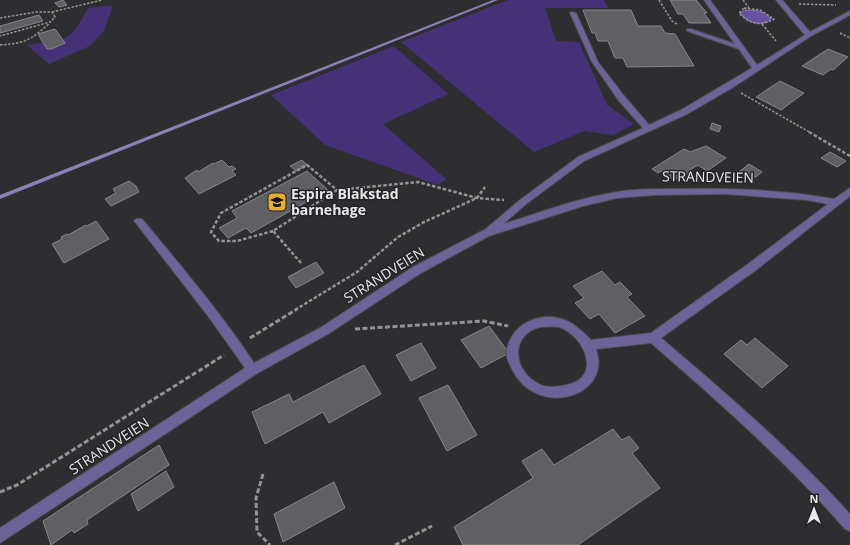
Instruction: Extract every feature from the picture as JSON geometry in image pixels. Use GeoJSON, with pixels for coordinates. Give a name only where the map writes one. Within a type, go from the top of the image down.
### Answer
{"type":"FeatureCollection","features":[{"type":"Feature","properties":{"kind":"street"},"geometry":{"type":"LineString","coordinates":[[707,0],[756,69]]}},
{"type":"Feature","properties":{"kind":"street"},"geometry":{"type":"LineString","coordinates":[[780,1],[809,35]]}},
{"type":"Feature","properties":{"kind":"street"},"geometry":{"type":"LineString","coordinates":[[573,13],[595,62],[622,99],[649,129]]}},
{"type":"Feature","properties":{"kind":"street"},"geometry":{"type":"LineString","coordinates":[[486,232],[523,202],[581,159],[616,141],[649,129],[684,112],[729,86],[809,35],[850,13]]}},
{"type":"Feature","properties":{"kind":"street"},"geometry":{"type":"LineString","coordinates":[[689,30],[741,48]]}},
{"type":"Feature","properties":{"kind":"street","name":"STRANDVEIEN"},"geometry":{"type":"LineString","coordinates":[[0,536],[252,370],[324,331],[417,270],[486,232],[582,203],[617,195],[655,192],[725,191],[807,197],[836,202]]}},
{"type":"Feature","properties":{"kind":"street"},"geometry":{"type":"LineString","coordinates":[[589,345],[653,338],[752,267],[850,191]]}},
{"type":"Feature","properties":{"kind":"street"},"geometry":{"type":"LineString","coordinates":[[139,221],[237,346],[252,370]]}},
{"type":"Feature","properties":{"kind":"street"},"geometry":{"type":"LineString","coordinates":[[554,322],[574,330],[589,345],[593,360],[590,375],[578,388],[560,393],[538,390],[520,375],[511,353],[515,340],[522,329],[538,324],[554,322]]}},
{"type":"Feature","properties":{"kind":"street"},"geometry":{"type":"LineString","coordinates":[[653,338],[726,400],[829,499],[850,524]]}},
{"type":"Feature","properties":{"kind":"path"},"geometry":{"type":"LineString","coordinates":[[0,18],[36,12],[52,12],[102,0]]}},
{"type":"Feature","properties":{"kind":"path"},"geometry":{"type":"LineString","coordinates":[[659,0],[672,21],[689,30]]}},
{"type":"Feature","properties":{"kind":"path"},"geometry":{"type":"LineString","coordinates":[[743,0],[750,8]]}},
{"type":"Feature","properties":{"kind":"path"},"geometry":{"type":"LineString","coordinates":[[780,1],[838,6]]}},
{"type":"Feature","properties":{"kind":"path"},"geometry":{"type":"LineString","coordinates":[[744,8],[750,8],[768,13],[774,19],[768,24],[762,24],[755,24],[744,19],[739,13],[744,8]]}},
{"type":"Feature","properties":{"kind":"path"},"geometry":{"type":"LineString","coordinates":[[0,45],[22,43],[31,40],[55,16],[52,12]]}},
{"type":"Feature","properties":{"kind":"path"},"geometry":{"type":"LineString","coordinates":[[0,36],[50,22]]}},
{"type":"Feature","properties":{"kind":"path"},"geometry":{"type":"LineString","coordinates":[[762,24],[783,51]]}},
{"type":"Feature","properties":{"kind":"path"},"geometry":{"type":"LineString","coordinates":[[729,86],[850,156]]}},
{"type":"Feature","properties":{"kind":"path"},"geometry":{"type":"LineString","coordinates":[[337,190],[307,166],[221,213],[210,232],[219,241],[237,241],[273,231],[337,190],[418,182],[477,198],[523,202]]}},
{"type":"Feature","properties":{"kind":"path"},"geometry":{"type":"LineString","coordinates":[[0,492],[17,485],[357,272],[398,237],[424,222],[477,198],[485,187]]}},
{"type":"Feature","properties":{"kind":"path"},"geometry":{"type":"LineString","coordinates":[[273,231],[301,263]]}},
{"type":"Feature","properties":{"kind":"path"},"geometry":{"type":"LineString","coordinates":[[354,329],[484,321],[522,329]]}},
{"type":"Feature","properties":{"kind":"path"},"geometry":{"type":"LineString","coordinates":[[263,474],[256,498],[258,532],[270,545]]}},
{"type":"Feature","properties":{"kind":"path"},"geometry":{"type":"LineString","coordinates":[[395,545],[432,526]]}},
{"type":"Feature","properties":{"kind":"shaded area"},"geometry":{"type":"Polygon","coordinates":[[[508,0],[604,0],[608,8],[545,8],[556,41],[579,42],[607,105],[634,124],[613,135],[584,131],[534,152],[401,42],[508,0]]]}},
{"type":"Feature","properties":{"kind":"shaded area"},"geometry":{"type":"Polygon","coordinates":[[[113,5],[104,31],[90,46],[49,64],[27,45],[65,38],[76,29],[88,8],[113,5]]]}},
{"type":"Feature","properties":{"kind":"shaded area"},"geometry":{"type":"Polygon","coordinates":[[[745,10],[753,10],[766,14],[771,19],[763,23],[755,23],[740,13],[745,10]]]}},
{"type":"Feature","properties":{"kind":"shaded area"},"geometry":{"type":"Polygon","coordinates":[[[394,46],[448,94],[383,124],[446,179],[438,185],[325,145],[271,95],[394,46]]]}},
{"type":"Feature","properties":{"kind":"building"},"geometry":{"type":"Polygon","coordinates":[[[63,0],[67,5],[59,7],[55,3],[63,0]]]}},
{"type":"Feature","properties":{"kind":"building"},"geometry":{"type":"Polygon","coordinates":[[[670,0],[696,0],[707,13],[704,13],[711,23],[689,23],[683,14],[678,14],[670,0]]]}},
{"type":"Feature","properties":{"kind":"building"},"geometry":{"type":"Polygon","coordinates":[[[583,10],[631,10],[638,26],[661,26],[665,33],[675,34],[694,66],[627,67],[623,58],[615,58],[608,41],[598,41],[595,33],[592,33],[583,10]]]}},
{"type":"Feature","properties":{"kind":"building"},"geometry":{"type":"Polygon","coordinates":[[[39,15],[43,21],[0,33],[0,26],[39,15]]]}},
{"type":"Feature","properties":{"kind":"building"},"geometry":{"type":"Polygon","coordinates":[[[55,29],[65,43],[51,49],[47,49],[38,34],[55,29]]]}},
{"type":"Feature","properties":{"kind":"building"},"geometry":{"type":"Polygon","coordinates":[[[828,49],[848,57],[833,70],[831,69],[823,75],[802,66],[828,49]]]}},
{"type":"Feature","properties":{"kind":"building"},"geometry":{"type":"Polygon","coordinates":[[[780,81],[804,93],[781,110],[756,97],[780,81]]]}},
{"type":"Feature","properties":{"kind":"building"},"geometry":{"type":"Polygon","coordinates":[[[712,123],[721,126],[719,132],[710,129],[712,123]]]}},
{"type":"Feature","properties":{"kind":"building"},"geometry":{"type":"Polygon","coordinates":[[[706,146],[726,158],[707,171],[698,165],[688,171],[691,173],[686,177],[682,175],[674,180],[661,171],[658,173],[652,169],[684,149],[690,152],[706,146]]]}},
{"type":"Feature","properties":{"kind":"building"},"geometry":{"type":"Polygon","coordinates":[[[830,152],[846,161],[837,167],[821,158],[830,152]]]}},
{"type":"Feature","properties":{"kind":"building"},"geometry":{"type":"Polygon","coordinates":[[[222,160],[229,167],[232,166],[236,169],[232,171],[236,175],[199,194],[185,178],[197,170],[198,172],[213,163],[214,164],[222,160]]]}},
{"type":"Feature","properties":{"kind":"building"},"geometry":{"type":"Polygon","coordinates":[[[302,160],[307,165],[296,171],[290,166],[302,160]]]}},
{"type":"Feature","properties":{"kind":"building"},"geometry":{"type":"Polygon","coordinates":[[[749,164],[762,172],[756,177],[749,177],[740,171],[749,164]]]}},
{"type":"Feature","properties":{"kind":"building"},"geometry":{"type":"Polygon","coordinates":[[[307,171],[328,190],[251,233],[246,228],[228,238],[219,228],[237,218],[232,211],[307,171]]]}},
{"type":"Feature","properties":{"kind":"building"},"geometry":{"type":"Polygon","coordinates":[[[129,181],[136,186],[139,192],[111,206],[105,199],[116,193],[113,189],[129,181]]]}},
{"type":"Feature","properties":{"kind":"building"},"geometry":{"type":"Polygon","coordinates":[[[96,221],[109,239],[64,263],[52,244],[62,239],[61,237],[96,221]]]}},
{"type":"Feature","properties":{"kind":"building"},"geometry":{"type":"Polygon","coordinates":[[[316,262],[324,273],[296,288],[288,277],[316,262]]]}},
{"type":"Feature","properties":{"kind":"building"},"geometry":{"type":"Polygon","coordinates":[[[602,271],[615,285],[620,282],[632,294],[627,297],[645,316],[615,333],[599,314],[590,319],[575,303],[584,298],[573,286],[602,271]]]}},
{"type":"Feature","properties":{"kind":"building"},"geometry":{"type":"Polygon","coordinates":[[[489,326],[509,353],[481,368],[461,340],[489,326]]]}},
{"type":"Feature","properties":{"kind":"building"},"geometry":{"type":"Polygon","coordinates":[[[755,338],[788,366],[762,388],[724,354],[741,340],[747,345],[755,338]]]}},
{"type":"Feature","properties":{"kind":"building"},"geometry":{"type":"Polygon","coordinates":[[[421,343],[436,368],[411,381],[396,355],[421,343]]]}},
{"type":"Feature","properties":{"kind":"building"},"geometry":{"type":"Polygon","coordinates":[[[364,365],[381,394],[329,423],[323,412],[265,444],[252,412],[289,394],[293,402],[364,365]]]}},
{"type":"Feature","properties":{"kind":"building"},"geometry":{"type":"Polygon","coordinates":[[[448,385],[477,435],[447,451],[419,398],[448,385]]]}},
{"type":"Feature","properties":{"kind":"building"},"geometry":{"type":"Polygon","coordinates":[[[613,429],[622,440],[629,436],[639,448],[632,453],[660,488],[578,545],[463,545],[454,527],[533,478],[522,461],[542,449],[554,465],[613,429]]]}},
{"type":"Feature","properties":{"kind":"building"},"geometry":{"type":"Polygon","coordinates":[[[159,445],[169,465],[87,520],[88,524],[74,533],[72,530],[51,545],[43,521],[159,445]]]}},
{"type":"Feature","properties":{"kind":"building"},"geometry":{"type":"Polygon","coordinates":[[[166,471],[174,487],[138,511],[131,494],[166,471]]]}},
{"type":"Feature","properties":{"kind":"building"},"geometry":{"type":"Polygon","coordinates":[[[334,482],[345,508],[283,542],[274,514],[334,482]]]}},
{"type":"Feature","properties":{"kind":"waterway"},"geometry":{"type":"LineString","coordinates":[[0,197],[496,0]]}},
{"type":"Feature","properties":{"kind":"place","name":"Espira Blakstad barnehage"},"geometry":{"type":"Point","coordinates":[277,202]}}]}
